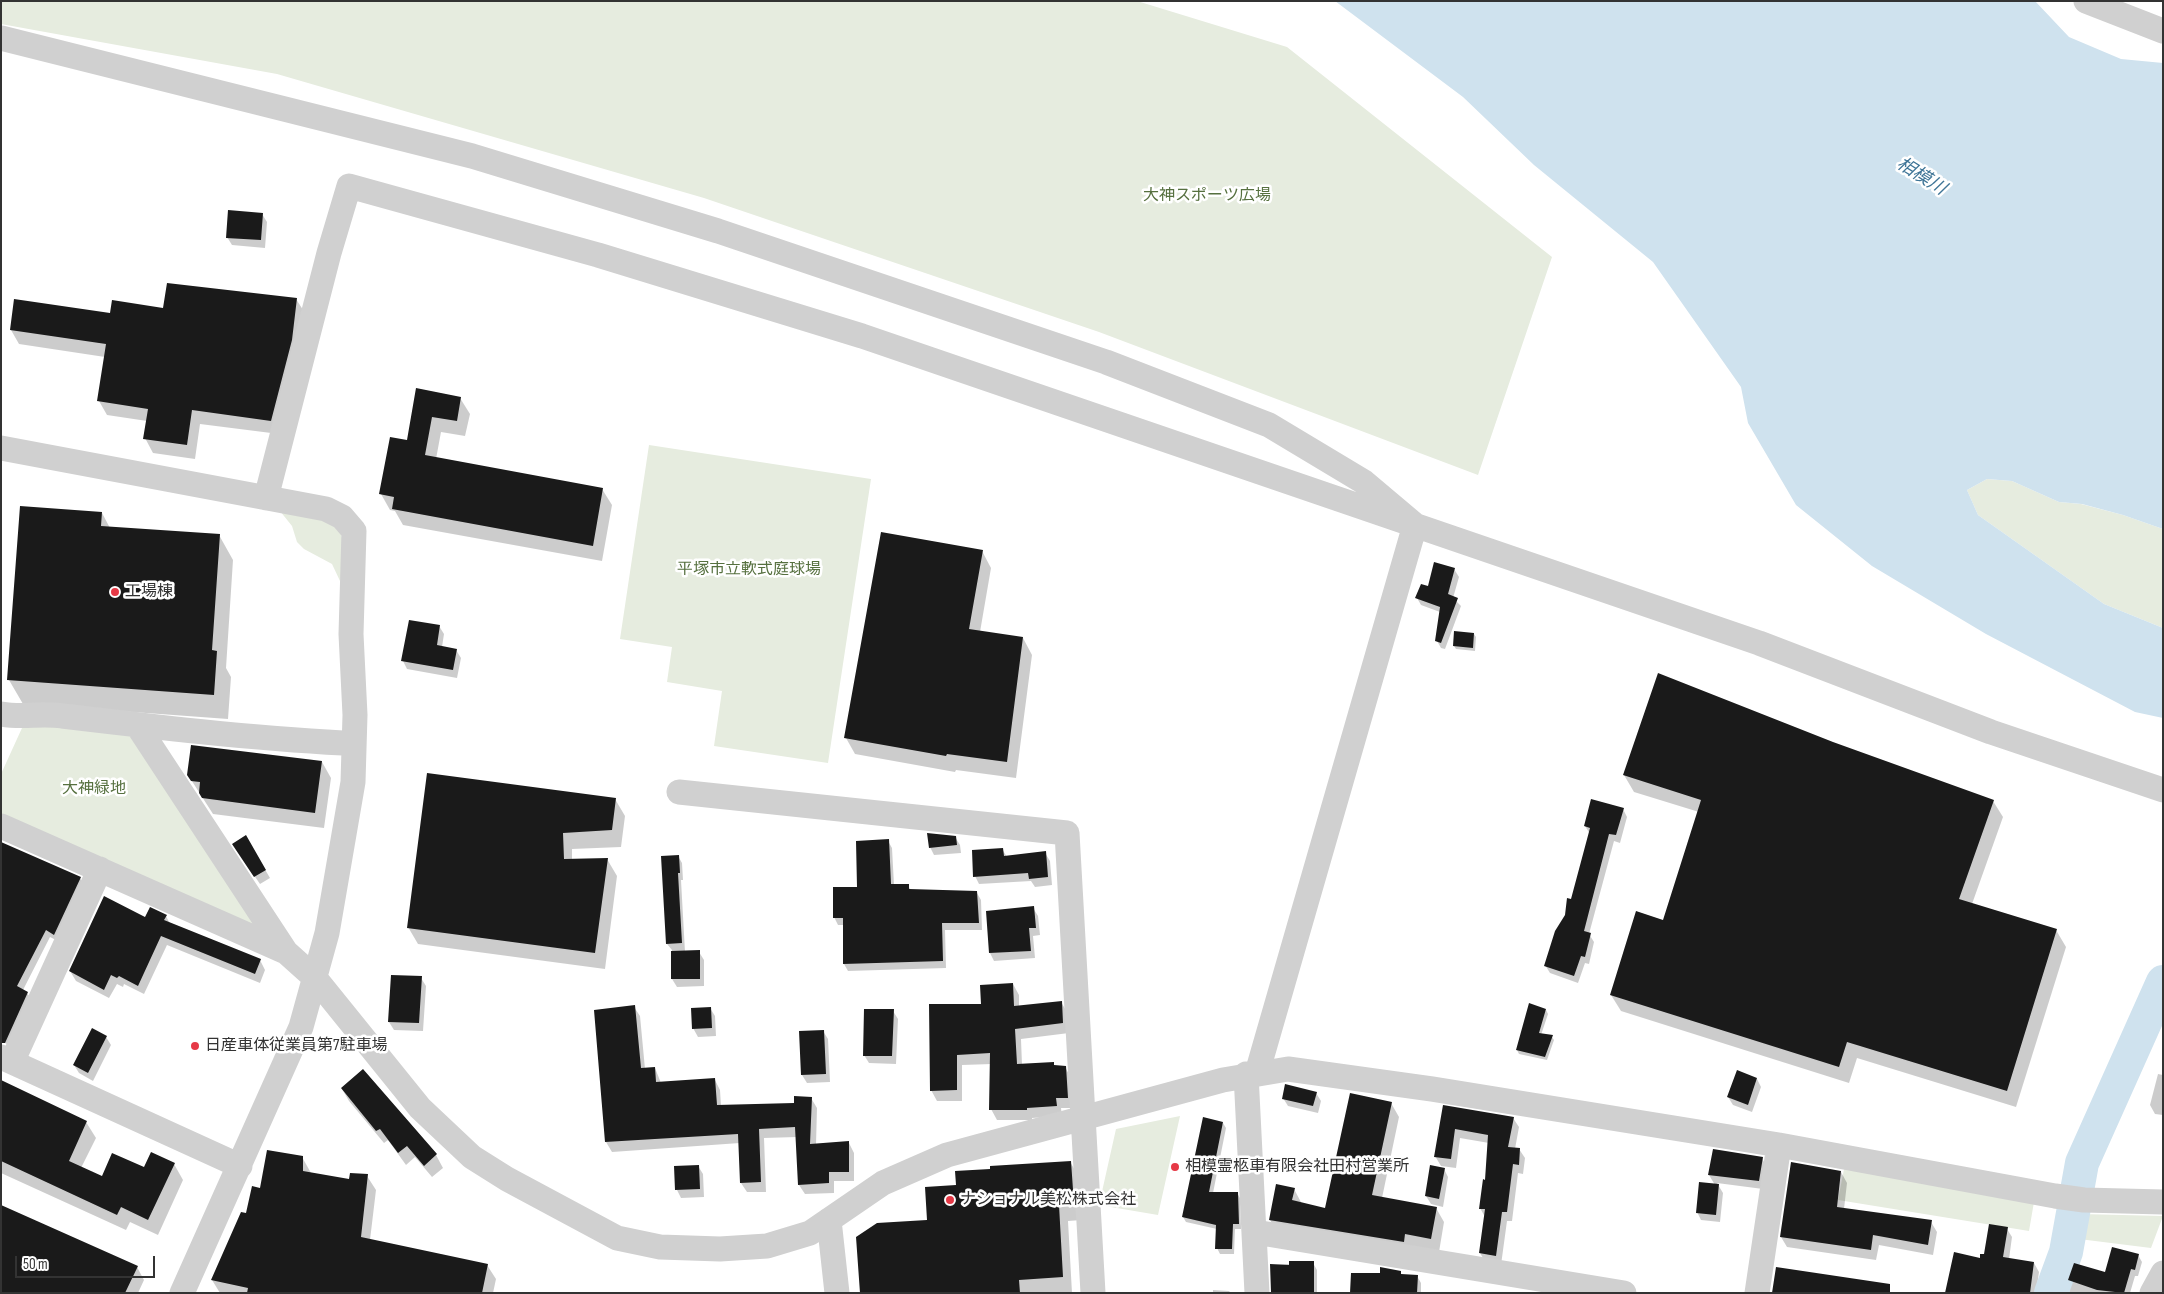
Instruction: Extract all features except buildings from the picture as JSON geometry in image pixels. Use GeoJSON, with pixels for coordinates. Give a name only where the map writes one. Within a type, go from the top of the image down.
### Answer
{"type":"FeatureCollection","features":[{"type":"Feature","properties":{"kind":"street"},"geometry":{"type":"LineString","coordinates":[[2086,1],[2163,31]]}},
{"type":"Feature","properties":{"kind":"street"},"geometry":{"type":"LineString","coordinates":[[1,38],[482,159],[718,231],[1106,362],[1269,424],[1364,482],[1416,525]]}},
{"type":"Feature","properties":{"kind":"street"},"geometry":{"type":"LineString","coordinates":[[266,498],[329,252],[349,186],[588,252],[862,336],[1767,646],[1991,732],[2163,790]]}},
{"type":"Feature","properties":{"kind":"street"},"geometry":{"type":"LineString","coordinates":[[1,448],[326,509],[342,517],[354,532],[351,634],[355,715],[353,782],[328,933],[301,1027],[182,1293]]}},
{"type":"Feature","properties":{"kind":"street"},"geometry":{"type":"LineString","coordinates":[[1257,1293],[1251,1074],[1416,525]]}},
{"type":"Feature","properties":{"kind":"street"},"geometry":{"type":"LineString","coordinates":[[1,714],[18,717],[49,714],[137,725],[343,743]]}},
{"type":"Feature","properties":{"kind":"street"},"geometry":{"type":"LineString","coordinates":[[137,725],[283,947],[315,978],[420,1108],[472,1157],[507,1179],[616,1238],[660,1247],[720,1249],[767,1246],[810,1233],[883,1182],[948,1154],[1084,1116],[1251,1074],[1288,1069],[1432,1088],[1779,1145],[2073,1199],[2163,1202]]}},
{"type":"Feature","properties":{"kind":"street"},"geometry":{"type":"LineString","coordinates":[[679,792],[1067,833],[1093,1293]]}},
{"type":"Feature","properties":{"kind":"street"},"geometry":{"type":"LineString","coordinates":[[1,826],[283,947]]}},
{"type":"Feature","properties":{"kind":"street"},"geometry":{"type":"LineString","coordinates":[[100,869],[7,1060],[240,1166]]}},
{"type":"Feature","properties":{"kind":"street"},"geometry":{"type":"LineString","coordinates":[[1757,1293],[1779,1145]]}},
{"type":"Feature","properties":{"kind":"street"},"geometry":{"type":"LineString","coordinates":[[829,1220],[836,1293]]}},
{"type":"Feature","properties":{"kind":"street"},"geometry":{"type":"LineString","coordinates":[[1255,1232],[1624,1293]]}},
{"type":"Feature","properties":{"kind":"street"},"geometry":{"type":"LineString","coordinates":[[2152,1293],[2163,1273]]}},
{"type":"Feature","properties":{"kind":"green space","name":"大神スポーツ広場"},"geometry":{"type":"Polygon","coordinates":[[[1,1],[1137,1],[1287,47],[1552,257],[1478,475],[1099,332],[704,198],[277,74],[1,24],[1,1]]]}},
{"type":"Feature","properties":{"kind":"green space","name":"平塚市立軟式庭球場"},"geometry":{"type":"Polygon","coordinates":[[[649,445],[871,479],[828,763],[714,746],[722,691],[667,682],[672,647],[620,639],[649,445]]]}},
{"type":"Feature","properties":{"kind":"green space"},"geometry":{"type":"Polygon","coordinates":[[[1987,479],[2012,481],[2059,502],[2081,504],[2123,515],[2163,529],[2163,628],[2104,604],[1978,515],[1967,490],[1987,479]]]}},
{"type":"Feature","properties":{"kind":"green space"},"geometry":{"type":"Polygon","coordinates":[[[280,511],[318,516],[340,528],[345,553],[340,581],[332,564],[304,549],[297,542],[292,526],[280,511]]]}},
{"type":"Feature","properties":{"kind":"green space","name":"大神緑地"},"geometry":{"type":"Polygon","coordinates":[[[37,718],[132,732],[273,940],[1,816],[1,774],[22,728],[37,718]]]}},
{"type":"Feature","properties":{"kind":"green space"},"geometry":{"type":"Polygon","coordinates":[[[1180,1116],[1158,1215],[1099,1205],[1116,1129],[1180,1116]]]}},
{"type":"Feature","properties":{"kind":"green space"},"geometry":{"type":"Polygon","coordinates":[[[1844,1169],[2034,1202],[2029,1231],[1838,1200],[1844,1169]]]}},
{"type":"Feature","properties":{"kind":"green space"},"geometry":{"type":"Polygon","coordinates":[[[2080,1214],[2163,1216],[2151,1248],[2079,1239],[2080,1214]]]}},
{"type":"Feature","properties":{"kind":"water","name":"相模川"},"geometry":{"type":"Polygon","coordinates":[[[1335,1],[2035,1],[2069,37],[2121,59],[2163,63],[2163,529],[2123,515],[2082,504],[2059,502],[2012,481],[1987,479],[1967,490],[1978,515],[2104,604],[2163,628],[2163,718],[2135,712],[1986,634],[1872,566],[1796,505],[1748,423],[1741,387],[1653,262],[1534,165],[1463,97],[1335,1]]]}},
{"type":"Feature","properties":{"kind":"waterway"},"geometry":{"type":"LineString","coordinates":[[2051,1293],[2066,1252],[2082,1163],[2163,982]]}},
{"type":"Feature","properties":{"kind":"place","name":"工場棟"},"geometry":{"type":"Point","coordinates":[115,592]}},
{"type":"Feature","properties":{"kind":"place","name":"日産車体従業員第7駐車場"},"geometry":{"type":"Point","coordinates":[195,1046]}},
{"type":"Feature","properties":{"kind":"place","name":"相模霊柩車有限会社田村営業所"},"geometry":{"type":"Point","coordinates":[1175,1167]}},
{"type":"Feature","properties":{"kind":"place","name":"ナショナル美松株式会社"},"geometry":{"type":"Point","coordinates":[950,1200]}}]}
